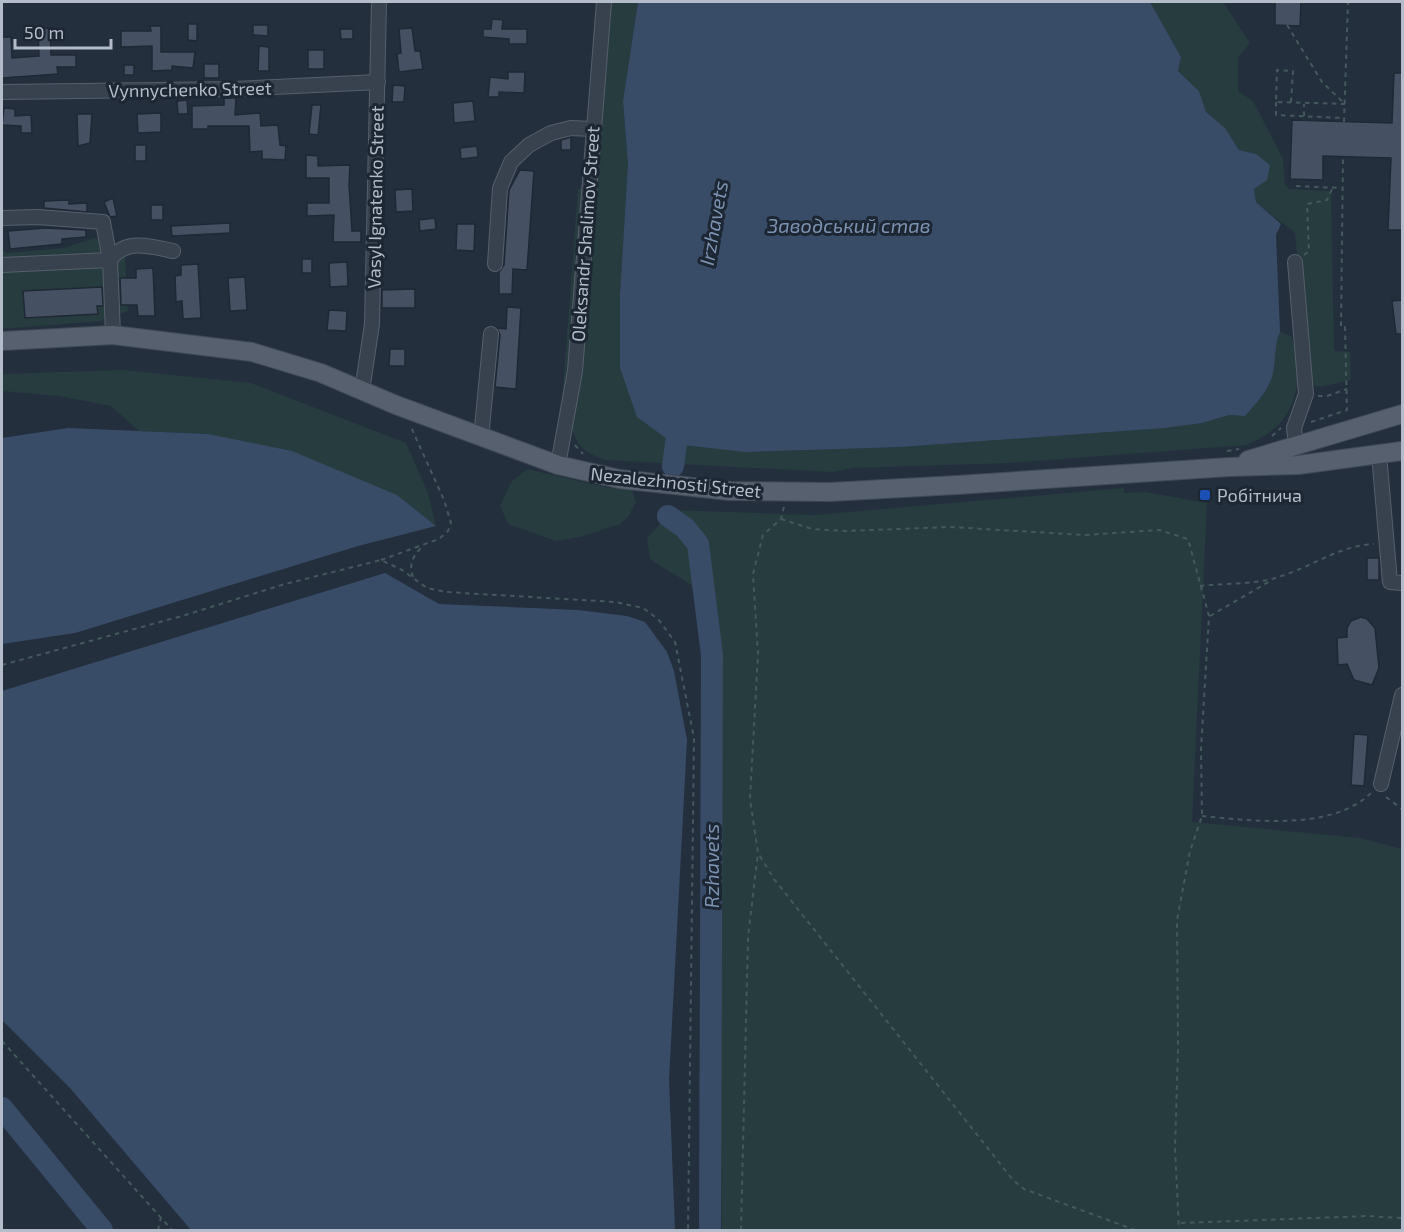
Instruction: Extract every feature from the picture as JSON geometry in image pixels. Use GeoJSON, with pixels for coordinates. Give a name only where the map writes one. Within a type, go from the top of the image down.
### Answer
{"type":"FeatureCollection","features":[{"type":"Feature","properties":{"kind":"main road","name":"Nezalezhnosti Street"},"geometry":{"type":"LineString","coordinates":[[2,341],[113,335],[252,352],[286,360],[481,438],[558,465],[619,479],[730,491],[784,493],[957,485],[1227,459],[1298,465],[1402,451]]}},
{"type":"Feature","properties":{"kind":"main road","name":"Nezalezhnosti Street"},"geometry":{"type":"LineString","coordinates":[[1227,459],[1292,431],[1402,414]]}},
{"type":"Feature","properties":{"kind":"street","name":"Vasyl Ignatenko Street"},"geometry":{"type":"LineString","coordinates":[[362,391],[372,324],[379,2]]}},
{"type":"Feature","properties":{"kind":"street","name":"Oleksandr Shalimov Street"},"geometry":{"type":"LineString","coordinates":[[558,465],[575,371],[592,129],[604,2]]}},
{"type":"Feature","properties":{"kind":"street","name":"Vynnychenko Street"},"geometry":{"type":"LineString","coordinates":[[2,92],[235,89],[378,82]]}},
{"type":"Feature","properties":{"kind":"street"},"geometry":{"type":"LineString","coordinates":[[495,264],[500,188],[507,177],[511,162],[529,145],[551,133],[572,128],[592,129]]}},
{"type":"Feature","properties":{"kind":"street"},"geometry":{"type":"LineString","coordinates":[[2,218],[38,217],[103,222],[110,260],[113,335]]}},
{"type":"Feature","properties":{"kind":"street"},"geometry":{"type":"LineString","coordinates":[[110,260],[116,252],[132,245],[147,245],[173,251]]}},
{"type":"Feature","properties":{"kind":"street"},"geometry":{"type":"LineString","coordinates":[[2,265],[110,260]]}},
{"type":"Feature","properties":{"kind":"street"},"geometry":{"type":"LineString","coordinates":[[1292,431],[1306,394],[1295,261]]}},
{"type":"Feature","properties":{"kind":"street"},"geometry":{"type":"LineString","coordinates":[[481,438],[491,334]]}},
{"type":"Feature","properties":{"kind":"street"},"geometry":{"type":"LineString","coordinates":[[1379,454],[1390,582],[1402,583]]}},
{"type":"Feature","properties":{"kind":"street"},"geometry":{"type":"LineString","coordinates":[[1381,784],[1402,695]]}},
{"type":"Feature","properties":{"kind":"path"},"geometry":{"type":"LineString","coordinates":[[1292,102],[1293,71],[1277,70],[1276,115],[1344,120],[1348,2]]}},
{"type":"Feature","properties":{"kind":"path"},"geometry":{"type":"LineString","coordinates":[[1287,25],[1322,82],[1345,104]]}},
{"type":"Feature","properties":{"kind":"path"},"geometry":{"type":"LineString","coordinates":[[1276,102],[1345,104]]}},
{"type":"Feature","properties":{"kind":"path"},"geometry":{"type":"LineString","coordinates":[[1304,103],[1304,116]]}},
{"type":"Feature","properties":{"kind":"path"},"geometry":{"type":"LineString","coordinates":[[1265,439],[1347,410],[1345,327],[1341,327],[1343,157]]}},
{"type":"Feature","properties":{"kind":"path"},"geometry":{"type":"LineString","coordinates":[[1296,186],[1341,188]]}},
{"type":"Feature","properties":{"kind":"path"},"geometry":{"type":"LineString","coordinates":[[1295,261],[1309,251],[1307,204],[1327,200],[1332,187]]}},
{"type":"Feature","properties":{"kind":"path"},"geometry":{"type":"LineString","coordinates":[[1306,394],[1327,396],[1347,389]]}},
{"type":"Feature","properties":{"kind":"path"},"geometry":{"type":"LineString","coordinates":[[567,423],[577,449],[585,456]]}},
{"type":"Feature","properties":{"kind":"path"},"geometry":{"type":"LineString","coordinates":[[2,665],[159,623],[285,584],[381,560],[439,539],[448,531],[451,523],[444,500],[415,432]]}},
{"type":"Feature","properties":{"kind":"path"},"geometry":{"type":"LineString","coordinates":[[1227,459],[1246,447]]}},
{"type":"Feature","properties":{"kind":"path"},"geometry":{"type":"LineString","coordinates":[[741,1230],[748,937],[758,853],[750,799],[758,654],[753,574],[763,535],[781,519],[804,527],[846,531],[950,527],[1085,535],[1159,530],[1188,539],[1209,616],[1201,749],[1202,816],[1190,850],[1177,920],[1178,1049],[1175,1149],[1176,1192],[1181,1223],[1179,1230]]}},
{"type":"Feature","properties":{"kind":"path"},"geometry":{"type":"LineString","coordinates":[[1209,616],[1275,578],[1305,568],[1335,551],[1354,545],[1386,544]]}},
{"type":"Feature","properties":{"kind":"path"},"geometry":{"type":"LineString","coordinates":[[413,577],[410,569],[412,561],[423,546]]}},
{"type":"Feature","properties":{"kind":"path"},"geometry":{"type":"LineString","coordinates":[[381,560],[413,577],[427,588],[446,592],[584,598],[643,608],[658,620],[675,642],[694,738],[688,1230]]}},
{"type":"Feature","properties":{"kind":"path"},"geometry":{"type":"LineString","coordinates":[[1200,586],[1275,578]]}},
{"type":"Feature","properties":{"kind":"path"},"geometry":{"type":"LineString","coordinates":[[1202,816],[1271,820],[1328,817],[1359,804],[1381,784],[1386,797],[1402,809]]}},
{"type":"Feature","properties":{"kind":"path"},"geometry":{"type":"LineString","coordinates":[[758,853],[774,879],[1013,1180],[1024,1189],[1135,1230]]}},
{"type":"Feature","properties":{"kind":"path"},"geometry":{"type":"LineString","coordinates":[[2,1041],[172,1230]]}},
{"type":"Feature","properties":{"kind":"path"},"geometry":{"type":"LineString","coordinates":[[1181,1223],[1368,1216],[1402,1218]]}},
{"type":"Feature","properties":{"kind":"path"},"geometry":{"type":"LineString","coordinates":[[158,1230],[161,1217]]}},
{"type":"Feature","properties":{"kind":"green space"},"geometry":{"type":"Polygon","coordinates":[[[607,2],[638,2],[623,101],[628,164],[620,294],[745,452],[901,447],[1165,428],[1202,423],[1229,415],[1245,416],[1270,381],[1280,332],[1291,336],[1298,370],[1293,401],[1286,415],[1263,437],[1246,445],[1008,463],[853,468],[832,472],[606,460],[594,456],[581,447],[561,415],[578,189],[594,188],[607,2]]]}},
{"type":"Feature","properties":{"kind":"green space"},"geometry":{"type":"Polygon","coordinates":[[[1150,2],[1223,2],[1250,43],[1238,58],[1238,91],[1253,101],[1283,159],[1285,184],[1289,189],[1331,191],[1334,351],[1350,352],[1351,380],[1320,387],[1311,385],[1295,233],[1256,202],[1254,188],[1256,154],[1239,150],[1225,128],[1206,112],[1199,91],[1178,71],[1181,57],[1150,2]]]}},
{"type":"Feature","properties":{"kind":"green space"},"geometry":{"type":"Polygon","coordinates":[[[94,238],[121,245],[125,255],[128,311],[115,316],[109,314],[102,321],[2,329],[2,250],[7,253],[64,248],[94,238]]]}},
{"type":"Feature","properties":{"kind":"green space"},"geometry":{"type":"Polygon","coordinates":[[[123,370],[251,383],[406,443],[428,493],[436,526],[397,495],[208,434],[139,431],[111,406],[59,396],[2,391],[2,374],[123,370]]]}},
{"type":"Feature","properties":{"kind":"green space"},"geometry":{"type":"Polygon","coordinates":[[[527,469],[610,488],[632,490],[636,502],[628,517],[620,524],[580,537],[556,541],[508,524],[500,506],[512,481],[527,469]]]}},
{"type":"Feature","properties":{"kind":"green space"},"geometry":{"type":"Polygon","coordinates":[[[1124,488],[1124,493],[1145,492],[1207,503],[1192,822],[1360,838],[1402,849],[1402,1230],[722,1230],[715,696],[705,596],[692,585],[650,559],[647,538],[673,510],[814,515],[1124,488]]]}},
{"type":"Feature","properties":{"kind":"water","name":"Заводський став"},"geometry":{"type":"Polygon","coordinates":[[[638,2],[1150,2],[1181,57],[1178,71],[1199,91],[1206,112],[1225,128],[1239,150],[1256,154],[1270,165],[1267,180],[1254,189],[1256,202],[1281,224],[1276,235],[1280,332],[1273,373],[1265,391],[1245,416],[1229,415],[1202,423],[1165,428],[901,447],[745,452],[674,444],[637,417],[620,368],[620,294],[628,164],[623,101],[638,2]]]}},
{"type":"Feature","properties":{"kind":"water"},"geometry":{"type":"Polygon","coordinates":[[[68,428],[208,434],[292,451],[397,495],[436,526],[358,546],[75,633],[2,644],[2,438],[68,428]]]}},
{"type":"Feature","properties":{"kind":"water"},"geometry":{"type":"Polygon","coordinates":[[[385,573],[439,604],[578,610],[627,616],[645,622],[667,652],[674,671],[687,740],[669,1080],[675,1230],[191,1230],[70,1088],[2,1020],[2,691],[385,573]]]}},
{"type":"Feature","properties":{"kind":"building"},"geometry":{"type":"Polygon","coordinates":[[[1275,2],[1301,2],[1300,26],[1275,25],[1275,2]]]}},
{"type":"Feature","properties":{"kind":"building"},"geometry":{"type":"Polygon","coordinates":[[[492,19],[503,20],[502,29],[527,29],[527,44],[509,44],[509,39],[483,37],[483,29],[491,29],[492,19]]]}},
{"type":"Feature","properties":{"kind":"building"},"geometry":{"type":"Polygon","coordinates":[[[188,24],[197,24],[197,41],[188,40],[188,24]]]}},
{"type":"Feature","properties":{"kind":"building"},"geometry":{"type":"Polygon","coordinates":[[[253,25],[268,25],[268,36],[253,35],[253,25]]]}},
{"type":"Feature","properties":{"kind":"building"},"geometry":{"type":"Polygon","coordinates":[[[150,26],[161,26],[161,52],[195,52],[193,68],[172,66],[172,70],[152,71],[152,46],[121,47],[121,31],[151,31],[150,26]]]}},
{"type":"Feature","properties":{"kind":"building"},"geometry":{"type":"Polygon","coordinates":[[[50,28],[51,55],[76,55],[76,67],[57,67],[58,74],[2,78],[2,37],[11,37],[12,58],[39,56],[38,29],[50,28]]]}},
{"type":"Feature","properties":{"kind":"building"},"geometry":{"type":"Polygon","coordinates":[[[412,28],[415,51],[420,51],[423,69],[399,72],[397,54],[401,53],[399,29],[412,28]]]}},
{"type":"Feature","properties":{"kind":"building"},"geometry":{"type":"Polygon","coordinates":[[[340,29],[353,29],[353,39],[341,39],[340,29]]]}},
{"type":"Feature","properties":{"kind":"building"},"geometry":{"type":"Polygon","coordinates":[[[259,46],[269,47],[269,71],[258,71],[259,46]]]}},
{"type":"Feature","properties":{"kind":"building"},"geometry":{"type":"Polygon","coordinates":[[[308,50],[324,50],[324,69],[308,69],[308,50]]]}},
{"type":"Feature","properties":{"kind":"building"},"geometry":{"type":"Polygon","coordinates":[[[204,64],[219,64],[219,78],[204,78],[204,64]]]}},
{"type":"Feature","properties":{"kind":"building"},"geometry":{"type":"Polygon","coordinates":[[[124,65],[134,65],[134,75],[124,75],[124,65]]]}},
{"type":"Feature","properties":{"kind":"building"},"geometry":{"type":"Polygon","coordinates":[[[508,72],[525,72],[524,93],[499,92],[499,97],[488,97],[490,77],[508,79],[508,72]]]}},
{"type":"Feature","properties":{"kind":"building"},"geometry":{"type":"Polygon","coordinates":[[[1394,73],[1402,73],[1402,230],[1388,230],[1391,158],[1323,156],[1323,180],[1290,179],[1292,120],[1392,123],[1394,73]]]}},
{"type":"Feature","properties":{"kind":"building"},"geometry":{"type":"Polygon","coordinates":[[[393,85],[405,86],[404,102],[392,102],[393,85]]]}},
{"type":"Feature","properties":{"kind":"building"},"geometry":{"type":"Polygon","coordinates":[[[224,98],[236,98],[235,115],[260,113],[261,126],[278,125],[280,145],[286,146],[285,160],[262,159],[262,151],[250,152],[249,126],[208,126],[208,129],[192,129],[192,106],[224,105],[224,98]]]}},
{"type":"Feature","properties":{"kind":"building"},"geometry":{"type":"Polygon","coordinates":[[[187,100],[188,114],[178,114],[177,101],[187,100]]]}},
{"type":"Feature","properties":{"kind":"building"},"geometry":{"type":"Polygon","coordinates":[[[473,101],[475,121],[454,123],[453,103],[473,101]]]}},
{"type":"Feature","properties":{"kind":"building"},"geometry":{"type":"Polygon","coordinates":[[[312,105],[321,105],[318,135],[309,134],[312,105]]]}},
{"type":"Feature","properties":{"kind":"building"},"geometry":{"type":"Polygon","coordinates":[[[4,108],[15,109],[15,116],[31,115],[32,133],[21,133],[21,126],[2,125],[4,108]]]}},
{"type":"Feature","properties":{"kind":"building"},"geometry":{"type":"Polygon","coordinates":[[[161,113],[161,132],[138,133],[137,114],[161,113]]]}},
{"type":"Feature","properties":{"kind":"building"},"geometry":{"type":"Polygon","coordinates":[[[77,114],[92,114],[90,143],[78,146],[77,114]]]}},
{"type":"Feature","properties":{"kind":"building"},"geometry":{"type":"Polygon","coordinates":[[[571,137],[571,150],[561,150],[561,140],[571,137]]]}},
{"type":"Feature","properties":{"kind":"building"},"geometry":{"type":"Polygon","coordinates":[[[135,145],[146,145],[146,161],[135,161],[135,145]]]}},
{"type":"Feature","properties":{"kind":"building"},"geometry":{"type":"Polygon","coordinates":[[[477,146],[478,157],[461,159],[460,148],[477,146]]]}},
{"type":"Feature","properties":{"kind":"building"},"geometry":{"type":"Polygon","coordinates":[[[306,155],[318,156],[318,166],[350,165],[352,231],[361,231],[361,242],[333,242],[334,215],[307,216],[307,203],[329,203],[329,178],[306,178],[306,155]]]}},
{"type":"Feature","properties":{"kind":"building"},"geometry":{"type":"Polygon","coordinates":[[[520,170],[534,171],[527,270],[513,269],[512,294],[499,294],[499,272],[504,265],[509,190],[520,170]]]}},
{"type":"Feature","properties":{"kind":"building"},"geometry":{"type":"Polygon","coordinates":[[[412,189],[413,211],[396,212],[395,190],[412,189]]]}},
{"type":"Feature","properties":{"kind":"building"},"geometry":{"type":"Polygon","coordinates":[[[113,198],[117,216],[110,217],[104,202],[113,198]]]}},
{"type":"Feature","properties":{"kind":"building"},"geometry":{"type":"Polygon","coordinates":[[[69,200],[69,204],[87,203],[87,212],[44,208],[44,201],[69,200]]]}},
{"type":"Feature","properties":{"kind":"building"},"geometry":{"type":"Polygon","coordinates":[[[151,205],[163,205],[163,220],[151,220],[151,205]]]}},
{"type":"Feature","properties":{"kind":"building"},"geometry":{"type":"Polygon","coordinates":[[[435,218],[436,229],[420,231],[419,220],[435,218]]]}},
{"type":"Feature","properties":{"kind":"building"},"geometry":{"type":"Polygon","coordinates":[[[230,223],[230,233],[172,236],[171,226],[230,223]]]}},
{"type":"Feature","properties":{"kind":"building"},"geometry":{"type":"Polygon","coordinates":[[[457,224],[475,224],[474,251],[456,250],[457,224]]]}},
{"type":"Feature","properties":{"kind":"building"},"geometry":{"type":"Polygon","coordinates":[[[45,228],[86,230],[86,237],[62,239],[62,244],[10,249],[8,231],[45,228]]]}},
{"type":"Feature","properties":{"kind":"building"},"geometry":{"type":"Polygon","coordinates":[[[302,259],[312,259],[312,273],[302,273],[302,259]]]}},
{"type":"Feature","properties":{"kind":"building"},"geometry":{"type":"Polygon","coordinates":[[[347,262],[348,286],[330,287],[329,263],[347,262]]]}},
{"type":"Feature","properties":{"kind":"building"},"geometry":{"type":"Polygon","coordinates":[[[198,264],[201,318],[183,319],[182,301],[176,302],[175,276],[181,275],[181,265],[198,264]]]}},
{"type":"Feature","properties":{"kind":"building"},"geometry":{"type":"Polygon","coordinates":[[[153,268],[155,316],[138,316],[137,305],[121,305],[120,278],[136,278],[136,269],[153,268]]]}},
{"type":"Feature","properties":{"kind":"building"},"geometry":{"type":"Polygon","coordinates":[[[245,277],[247,310],[230,311],[228,278],[245,277]]]}},
{"type":"Feature","properties":{"kind":"building"},"geometry":{"type":"Polygon","coordinates":[[[102,287],[103,306],[97,306],[98,314],[25,318],[23,291],[102,287]]]}},
{"type":"Feature","properties":{"kind":"building"},"geometry":{"type":"Polygon","coordinates":[[[415,289],[415,308],[382,308],[382,290],[415,289]]]}},
{"type":"Feature","properties":{"kind":"building"},"geometry":{"type":"Polygon","coordinates":[[[1402,300],[1402,334],[1396,334],[1392,301],[1402,300]]]}},
{"type":"Feature","properties":{"kind":"building"},"geometry":{"type":"Polygon","coordinates":[[[507,307],[521,308],[516,389],[495,387],[500,335],[497,328],[506,329],[507,307]]]}},
{"type":"Feature","properties":{"kind":"building"},"geometry":{"type":"Polygon","coordinates":[[[329,310],[347,311],[346,331],[327,330],[329,310]]]}},
{"type":"Feature","properties":{"kind":"building"},"geometry":{"type":"Polygon","coordinates":[[[390,349],[405,349],[405,366],[389,366],[390,349]]]}},
{"type":"Feature","properties":{"kind":"building"},"geometry":{"type":"Polygon","coordinates":[[[1367,558],[1379,558],[1379,580],[1367,580],[1367,558]]]}},
{"type":"Feature","properties":{"kind":"building"},"geometry":{"type":"Polygon","coordinates":[[[1361,617],[1367,619],[1375,628],[1379,668],[1372,685],[1354,680],[1347,664],[1338,665],[1337,638],[1347,637],[1347,628],[1351,621],[1361,617]]]}},
{"type":"Feature","properties":{"kind":"building"},"geometry":{"type":"Polygon","coordinates":[[[1354,734],[1368,735],[1364,786],[1351,785],[1354,734]]]}},
{"type":"Feature","properties":{"kind":"waterway","name":"Irzhavets"},"geometry":{"type":"LineString","coordinates":[[673,466],[680,414]]}},
{"type":"Feature","properties":{"kind":"waterway","name":"Rzhavets"},"geometry":{"type":"LineString","coordinates":[[668,516],[685,528],[698,544],[712,655],[710,1230]]}},
{"type":"Feature","properties":{"kind":"waterway"},"geometry":{"type":"LineString","coordinates":[[2,1108],[102,1230]]}},
{"type":"Feature","properties":{"kind":"place","name":"Робітнича"},"geometry":{"type":"Point","coordinates":[1205,495]}}]}
